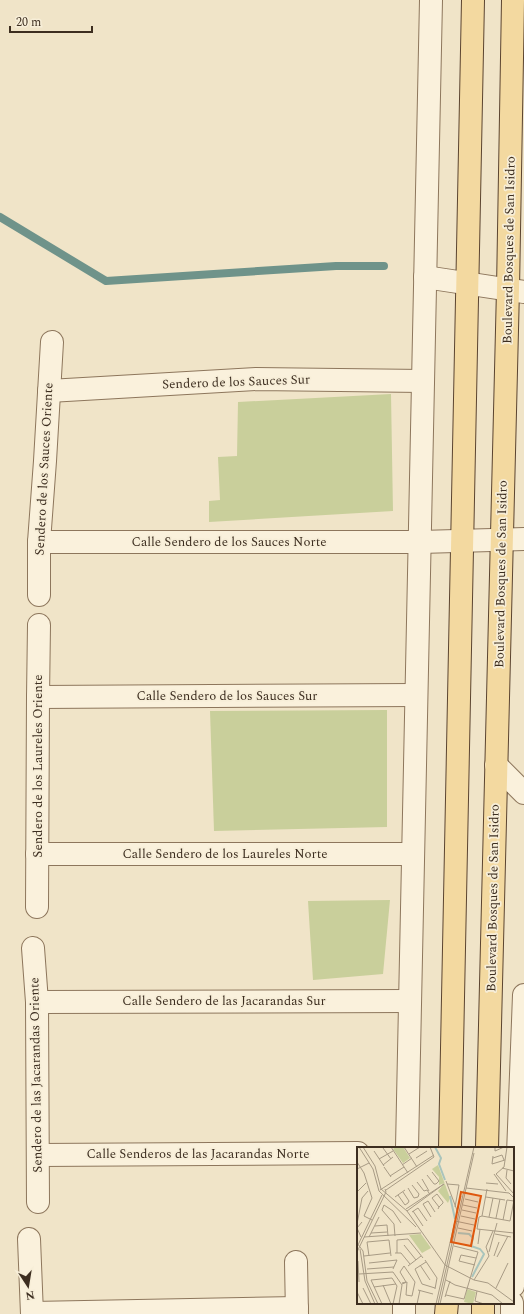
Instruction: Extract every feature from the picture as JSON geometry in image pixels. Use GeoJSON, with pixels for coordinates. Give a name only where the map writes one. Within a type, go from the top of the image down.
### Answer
{"type":"FeatureCollection","features":[{"type":"Feature","properties":{"kind":"main road"},"geometry":{"type":"LineString","coordinates":[[450,1147],[473,0]]}},
{"type":"Feature","properties":{"kind":"main road","name":"Boulevard Bosques de San Isidro"},"geometry":{"type":"LineString","coordinates":[[487,1147],[502,539],[516,291],[513,0]]}},
{"type":"Feature","properties":{"kind":"main road"},"geometry":{"type":"LineString","coordinates":[[446,1314],[447,1304]]}},
{"type":"Feature","properties":{"kind":"street"},"geometry":{"type":"LineString","coordinates":[[407,1147],[431,0]]}},
{"type":"Feature","properties":{"kind":"street"},"geometry":{"type":"LineString","coordinates":[[425,277],[516,291]]}},
{"type":"Feature","properties":{"kind":"street","name":"Sendero de los Sauces Oriente"},"geometry":{"type":"LineString","coordinates":[[39,595],[39,542],[52,342]]}},
{"type":"Feature","properties":{"kind":"street","name":"Sendero de los Sauces Sur"},"geometry":{"type":"LineString","coordinates":[[49,391],[256,379],[424,381]]}},
{"type":"Feature","properties":{"kind":"street","name":"Calle Sendero de los Sauces Norte"},"geometry":{"type":"LineString","coordinates":[[39,542],[420,542],[524,539]]}},
{"type":"Feature","properties":{"kind":"street","name":"Sendero de los Laureles Oriente"},"geometry":{"type":"LineString","coordinates":[[37,907],[39,625]]}},
{"type":"Feature","properties":{"kind":"street","name":"Calle Sendero de los Sauces Sur"},"geometry":{"type":"LineString","coordinates":[[38,697],[416,694]]}},
{"type":"Feature","properties":{"kind":"street"},"geometry":{"type":"LineString","coordinates":[[496,765],[524,793]]}},
{"type":"Feature","properties":{"kind":"street","name":"Calle Sendero de los Laureles Norte"},"geometry":{"type":"LineString","coordinates":[[37,854],[413,854]]}},
{"type":"Feature","properties":{"kind":"street","name":"Sendero de las Jacarandas Oriente"},"geometry":{"type":"LineString","coordinates":[[33,948],[37,1002],[38,1202]]}},
{"type":"Feature","properties":{"kind":"street"},"geometry":{"type":"LineString","coordinates":[[514,1260],[524,995]]}},
{"type":"Feature","properties":{"kind":"street","name":"Calle Sendero de las Jacarandas Sur"},"geometry":{"type":"LineString","coordinates":[[37,1002],[410,1001]]}},
{"type":"Feature","properties":{"kind":"street","name":"Calle Senderos de las Jacarandas Norte"},"geometry":{"type":"LineString","coordinates":[[38,1155],[357,1153]]}},
{"type":"Feature","properties":{"kind":"street"},"geometry":{"type":"LineString","coordinates":[[29,1239],[32,1313],[297,1311],[296,1262]]}},
{"type":"Feature","properties":{"kind":"green space"},"geometry":{"type":"Polygon","coordinates":[[[391,394],[393,511],[209,522],[209,501],[220,500],[218,457],[237,456],[238,402],[391,394]]]}},
{"type":"Feature","properties":{"kind":"green space"},"geometry":{"type":"Polygon","coordinates":[[[387,710],[387,827],[214,831],[210,711],[387,710]]]}},
{"type":"Feature","properties":{"kind":"green space"},"geometry":{"type":"Polygon","coordinates":[[[390,900],[383,974],[313,980],[308,901],[390,900]]]}},
{"type":"Feature","properties":{"kind":"waterway"},"geometry":{"type":"LineString","coordinates":[[0,217],[106,281],[336,266],[384,266]]}}]}
